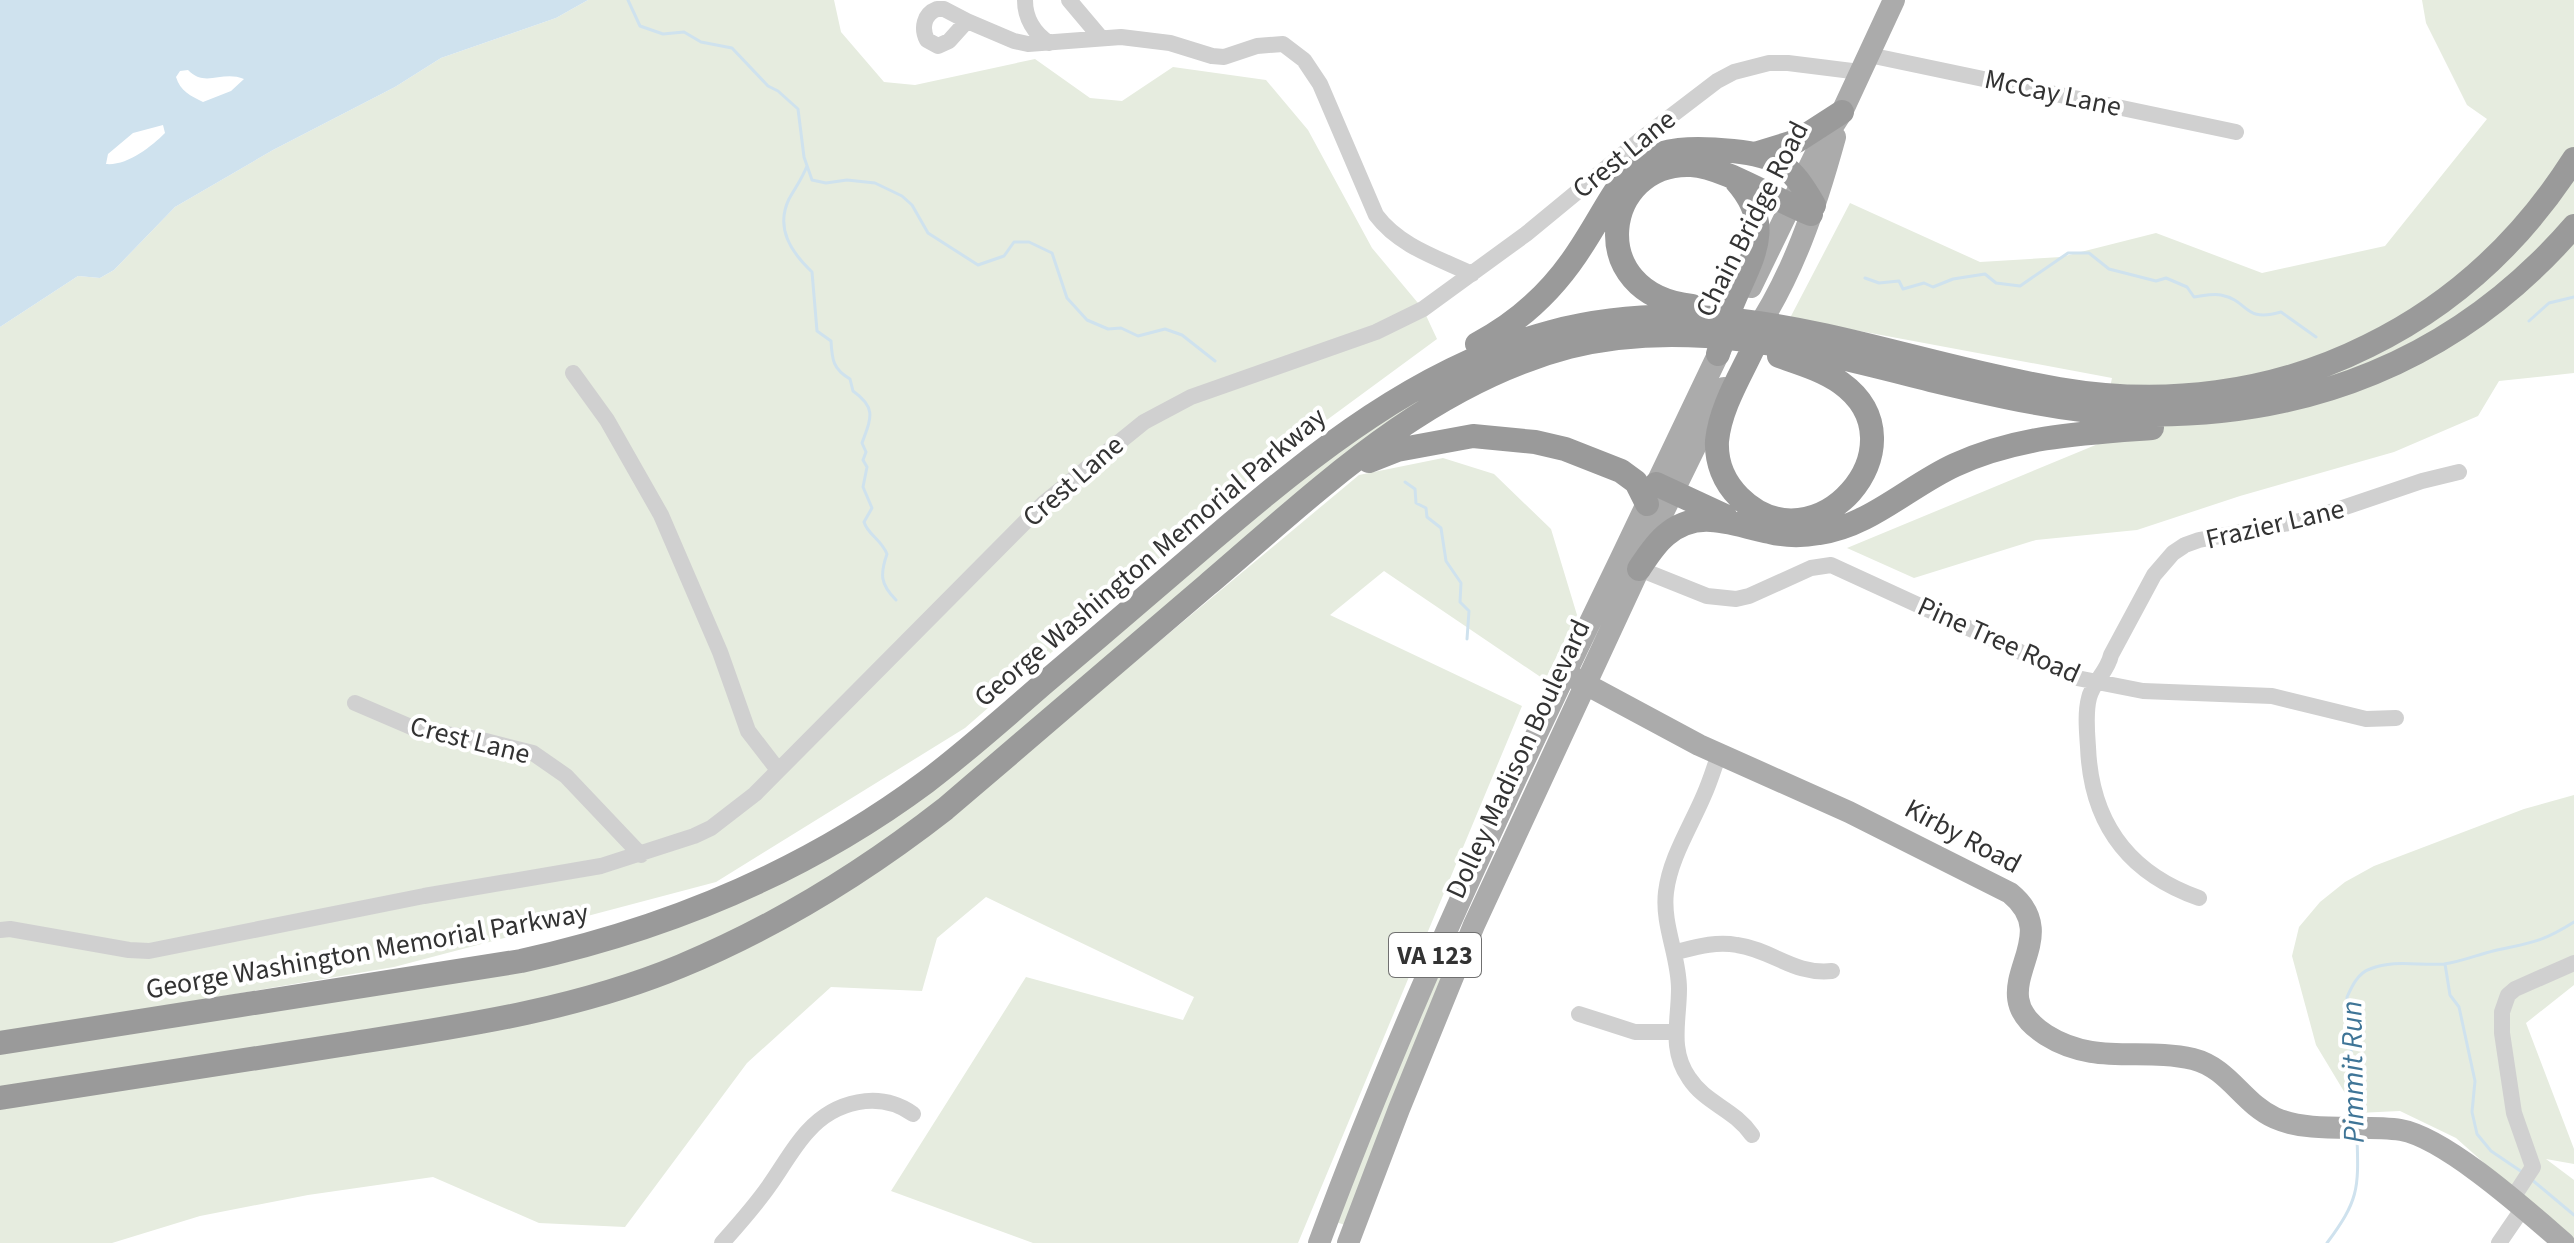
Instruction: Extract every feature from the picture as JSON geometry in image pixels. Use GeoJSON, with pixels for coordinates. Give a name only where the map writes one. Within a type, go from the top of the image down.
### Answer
{"type":"FeatureCollection","features":[{"type":"Feature","properties":{"kind":"highway"},"geometry":{"type":"LineString","coordinates":[[1755,154],[1797,141],[1842,112]]}},
{"type":"Feature","properties":{"kind":"highway"},"geometry":{"type":"LineString","coordinates":[[1410,391],[1453,358],[1509,325],[1540,298],[1575,257],[1615,190],[1640,164],[1660,153],[1683,148],[1755,154],[1785,165],[1801,183],[1805,208]]}},
{"type":"Feature","properties":{"kind":"highway","name":"George Washington Memorial Parkway"},"geometry":{"type":"LineString","coordinates":[[0,1043],[521,961],[665,922],[733,894],[851,832],[927,781],[1271,490],[1355,426],[1410,391],[1503,347],[1544,334],[1606,321],[1668,316],[1710,317],[1807,330],[2016,381],[2081,392],[2167,397],[2248,388],[2349,356],[2396,332],[2439,304],[2481,271],[2510,242],[2545,201],[2574,159]]}},
{"type":"Feature","properties":{"kind":"highway"},"geometry":{"type":"LineString","coordinates":[[1805,208],[1705,167],[1686,165],[1660,170],[1641,181],[1627,198],[1618,223],[1617,241],[1623,265],[1638,286],[1658,298],[1678,304],[1726,309],[1807,330]]}},
{"type":"Feature","properties":{"kind":"highway"},"geometry":{"type":"LineString","coordinates":[[1723,360],[1817,370],[1841,383],[1858,400],[1869,424],[1870,457],[1860,482],[1837,506],[1813,517],[1786,519],[1756,510],[1731,488],[1721,469],[1717,444],[1723,417],[1723,360],[1732,306],[1746,287],[1758,232],[1750,201],[1734,180]]}},
{"type":"Feature","properties":{"kind":"highway","name":"George Washington Memorial Parkway"},"geometry":{"type":"LineString","coordinates":[[0,1098],[521,1014],[623,987],[679,967],[749,936],[830,891],[921,828],[1315,492],[1365,453],[1423,413],[1472,385],[1521,363],[1603,340],[1667,335],[1723,360],[1801,348],[1978,391],[2110,413],[2220,411],[2326,392],[2388,367],[2461,327],[2527,275],[2574,226]]}},
{"type":"Feature","properties":{"kind":"highway"},"geometry":{"type":"LineString","coordinates":[[1723,360],[1774,302]]}},
{"type":"Feature","properties":{"kind":"highway"},"geometry":{"type":"LineString","coordinates":[[1630,565],[1663,537],[1689,521],[1717,519],[1790,535],[1829,532],[1868,516],[1956,465],[2009,445],[2061,435],[2221,421],[2285,407],[2326,392]]}},
{"type":"Feature","properties":{"kind":"highway"},"geometry":{"type":"LineString","coordinates":[[1315,492],[1375,457],[1397,450],[1436,441],[1491,437],[1565,449],[1621,471],[1659,493],[1745,526]]}},
{"type":"Feature","properties":{"kind":"main road","name":"Chain Bridge Road"},"geometry":{"type":"LineString","coordinates":[[1774,302],[1805,208],[1842,112],[1894,0]]}},
{"type":"Feature","properties":{"kind":"main road","name":"Chain Bridge Road"},"geometry":{"type":"LineString","coordinates":[[1801,183],[1842,112]]}},
{"type":"Feature","properties":{"kind":"main road","name":"Chain Bridge Road"},"geometry":{"type":"LineString","coordinates":[[1746,287],[1805,208]]}},
{"type":"Feature","properties":{"kind":"main road","name":"Dolley Madison Boulevard"},"geometry":{"type":"LineString","coordinates":[[1321,1238],[1438,947],[1497,815],[1575,679],[1723,360]]}},
{"type":"Feature","properties":{"kind":"main road","name":"Dolley Madison Boulevard"},"geometry":{"type":"LineString","coordinates":[[1348,1243],[1575,679]]}},
{"type":"Feature","properties":{"kind":"main road","name":"Kirby Road"},"geometry":{"type":"LineString","coordinates":[[1575,679],[1719,754],[1999,886],[2016,898],[2026,909],[2033,930],[2018,980],[2019,1004],[2035,1027],[2052,1038],[2076,1049],[2101,1054],[2185,1058],[2203,1062],[2224,1074],[2257,1107],[2276,1119],[2303,1125],[2404,1131],[2425,1138],[2517,1200],[2564,1243]]}},
{"type":"Feature","properties":{"kind":"main road"},"geometry":{"type":"LineString","coordinates":[[1438,947],[1461,957]]}},
{"type":"Feature","properties":{"kind":"main road"},"geometry":{"type":"LineString","coordinates":[[1321,1238],[1348,1243]]}},
{"type":"Feature","properties":{"kind":"street"},"geometry":{"type":"LineString","coordinates":[[1025,0],[1025,12],[1032,27],[1049,43]]}},
{"type":"Feature","properties":{"kind":"street"},"geometry":{"type":"LineString","coordinates":[[1069,0],[1101,38]]}},
{"type":"Feature","properties":{"kind":"street"},"geometry":{"type":"LineString","coordinates":[[967,21],[1014,41],[1152,40],[1224,57],[1273,43],[1292,49],[1304,60],[1320,84],[1376,215],[1385,227],[1407,243],[1472,274]]}},
{"type":"Feature","properties":{"kind":"street","name":"Crest Lane"},"geometry":{"type":"LineString","coordinates":[[355,703],[418,730],[502,744],[533,753],[566,776],[641,855],[711,828],[755,794],[1044,503],[1125,435],[1191,397],[1396,324],[1423,309],[1526,234],[1717,81],[1734,72],[1769,63],[1865,64]]}},
{"type":"Feature","properties":{"kind":"street","name":"McCay Lane"},"geometry":{"type":"LineString","coordinates":[[1865,64],[2236,132]]}},
{"type":"Feature","properties":{"kind":"street"},"geometry":{"type":"LineString","coordinates":[[573,373],[607,420],[653,500],[699,601],[748,731],[778,770]]}},
{"type":"Feature","properties":{"kind":"street","name":"Frazier Lane"},"geometry":{"type":"LineString","coordinates":[[2199,898],[2177,890],[2142,868],[2115,839],[2105,822],[2092,784],[2089,697],[2154,575],[2173,553],[2199,540],[2322,516],[2422,481],[2459,472]]}},
{"type":"Feature","properties":{"kind":"street","name":"Pine Tree Road"},"geometry":{"type":"LineString","coordinates":[[1630,565],[1707,596],[1736,599],[1811,568],[1831,565],[2054,669],[2097,683],[2155,692],[2272,696],[2366,719],[2396,718]]}},
{"type":"Feature","properties":{"kind":"street"},"geometry":{"type":"LineString","coordinates":[[1719,754],[1669,876],[1665,909],[1676,952],[1679,996],[1676,1050],[1689,1080],[1701,1093],[1742,1122],[1752,1135]]}},
{"type":"Feature","properties":{"kind":"street"},"geometry":{"type":"LineString","coordinates":[[0,930],[149,951],[424,896],[601,866],[641,855]]}},
{"type":"Feature","properties":{"kind":"street"},"geometry":{"type":"LineString","coordinates":[[1676,952],[1705,945],[1739,945],[1806,971],[1832,971]]}},
{"type":"Feature","properties":{"kind":"street"},"geometry":{"type":"LineString","coordinates":[[2499,1243],[2531,1172],[2532,1162],[2514,1113],[2502,1033],[2502,1012],[2508,995],[2515,989],[2574,963]]}},
{"type":"Feature","properties":{"kind":"street"},"geometry":{"type":"LineString","coordinates":[[1579,1014],[1635,1032],[1675,1032]]}},
{"type":"Feature","properties":{"kind":"street"},"geometry":{"type":"LineString","coordinates":[[722,1243],[818,1120],[848,1104],[864,1101],[893,1102],[913,1114]]}},
{"type":"Feature","properties":{"kind":"shaded area"},"geometry":{"type":"Polygon","coordinates":[[[588,0],[834,0],[841,32],[884,82],[915,85],[1035,59],[1090,98],[1122,101],[1173,67],[1266,80],[1308,130],[1372,248],[1423,309],[1437,339],[1267,464],[965,728],[716,882],[394,967],[0,1034],[0,327],[78,276],[100,278],[114,270],[175,207],[273,150],[395,87],[441,58],[556,18],[588,0]]]}},
{"type":"Feature","properties":{"kind":"shaded area"},"geometry":{"type":"Polygon","coordinates":[[[2422,0],[2574,0],[2574,373],[2499,381],[2478,416],[2394,452],[2240,496],[2137,530],[2036,540],[1914,578],[1847,548],[2098,444],[2112,378],[1790,318],[1850,203],[1980,262],[2061,257],[2156,233],[2262,273],[2385,246],[2487,119],[2467,105],[2426,23],[2422,0]]]}},
{"type":"Feature","properties":{"kind":"shaded area"},"geometry":{"type":"Polygon","coordinates":[[[1466,382],[898,840],[749,930],[568,998],[0,1092],[0,1051],[506,971],[838,848],[1318,461],[1405,401],[1466,382]]]}},
{"type":"Feature","properties":{"kind":"shaded area"},"geometry":{"type":"Polygon","coordinates":[[[1443,458],[1494,474],[1551,529],[1577,615],[1545,680],[1384,571],[1330,615],[1522,706],[1298,1243],[1033,1243],[891,1191],[1026,977],[1183,1020],[1194,997],[986,897],[937,938],[922,991],[831,987],[747,1063],[625,1227],[539,1223],[433,1177],[308,1195],[200,1216],[112,1243],[0,1243],[0,1105],[475,1032],[746,945],[1113,680],[1359,475],[1443,458]]]}},
{"type":"Feature","properties":{"kind":"shaded area"},"geometry":{"type":"Polygon","coordinates":[[[2574,795],[2574,985],[2526,1023],[2574,1149],[2574,1164],[2546,1159],[2574,1180],[2574,1243],[2456,1138],[2400,1111],[2357,1113],[2316,1045],[2292,956],[2299,927],[2320,902],[2345,882],[2374,866],[2524,809],[2574,795]]]}},
{"type":"Feature","properties":{"kind":"shaded area"},"geometry":{"type":"Polygon","coordinates":[[[1437,967],[1448,967],[1345,1225],[1336,1222],[1437,967]]]}},
{"type":"Feature","properties":{"kind":"water"},"geometry":{"type":"Polygon","coordinates":[[[0,0],[588,0],[556,18],[441,58],[395,87],[273,150],[175,207],[114,270],[100,278],[78,276],[0,327],[0,0]],[[188,70],[180,71],[176,77],[178,82],[186,92],[203,102],[231,91],[244,79],[228,76],[201,78],[188,70]],[[163,125],[133,133],[108,154],[106,164],[130,159],[146,149],[165,133],[163,125]]]}},
{"type":"Feature","properties":{"kind":"waterway"},"geometry":{"type":"LineString","coordinates":[[628,0],[640,26],[663,34],[684,32],[701,42],[732,48],[768,86],[798,109],[804,157],[812,180],[875,183],[902,196],[912,205],[928,233],[978,265],[1004,256],[1014,242],[1029,242],[1052,253],[1067,298],[1087,320],[1108,329],[1121,328],[1138,336],[1165,329],[1182,335],[1215,361]]}},
{"type":"Feature","properties":{"kind":"waterway"},"geometry":{"type":"LineString","coordinates":[[807,166],[785,210],[785,230],[792,248],[812,272],[817,331],[831,341],[837,368],[850,379],[853,391],[869,408],[862,443],[866,452],[863,460],[867,467],[863,487],[872,508],[864,522],[887,554],[883,578],[896,600]]}},
{"type":"Feature","properties":{"kind":"waterway"},"geometry":{"type":"LineString","coordinates":[[1865,278],[1879,283],[1899,281],[1903,289],[1924,283],[1933,287],[1953,279],[1985,274],[1996,283],[2020,286],[2068,253],[2089,253],[2109,269],[2156,281],[2166,278],[2187,287],[2194,297],[2221,295],[2260,315],[2281,312],[2316,337]]}},
{"type":"Feature","properties":{"kind":"waterway"},"geometry":{"type":"LineString","coordinates":[[2529,321],[2549,303],[2574,297]]}},
{"type":"Feature","properties":{"kind":"waterway"},"geometry":{"type":"LineString","coordinates":[[1405,482],[1415,489],[1416,503],[1426,508],[1427,517],[1441,528],[1446,561],[1461,583],[1460,602],[1469,611],[1467,639]]}},
{"type":"Feature","properties":{"kind":"waterway","name":"Pimmit Run"},"geometry":{"type":"LineString","coordinates":[[2356,1119],[2347,997],[2362,974],[2389,964],[2456,962],[2535,941],[2574,922]]}},
{"type":"Feature","properties":{"kind":"waterway"},"geometry":{"type":"LineString","coordinates":[[2445,964],[2450,995],[2459,1007],[2475,1081],[2472,1112],[2477,1134],[2491,1151],[2522,1172]]}},
{"type":"Feature","properties":{"kind":"waterway","name":"Pimmit Run"},"geometry":{"type":"LineString","coordinates":[[2327,1243],[2351,1205],[2357,1183],[2357,1138]]}},
{"type":"Feature","properties":{"kind":"waterway"},"geometry":{"type":"LineString","coordinates":[[2531,1179],[2574,1215]]}}]}
